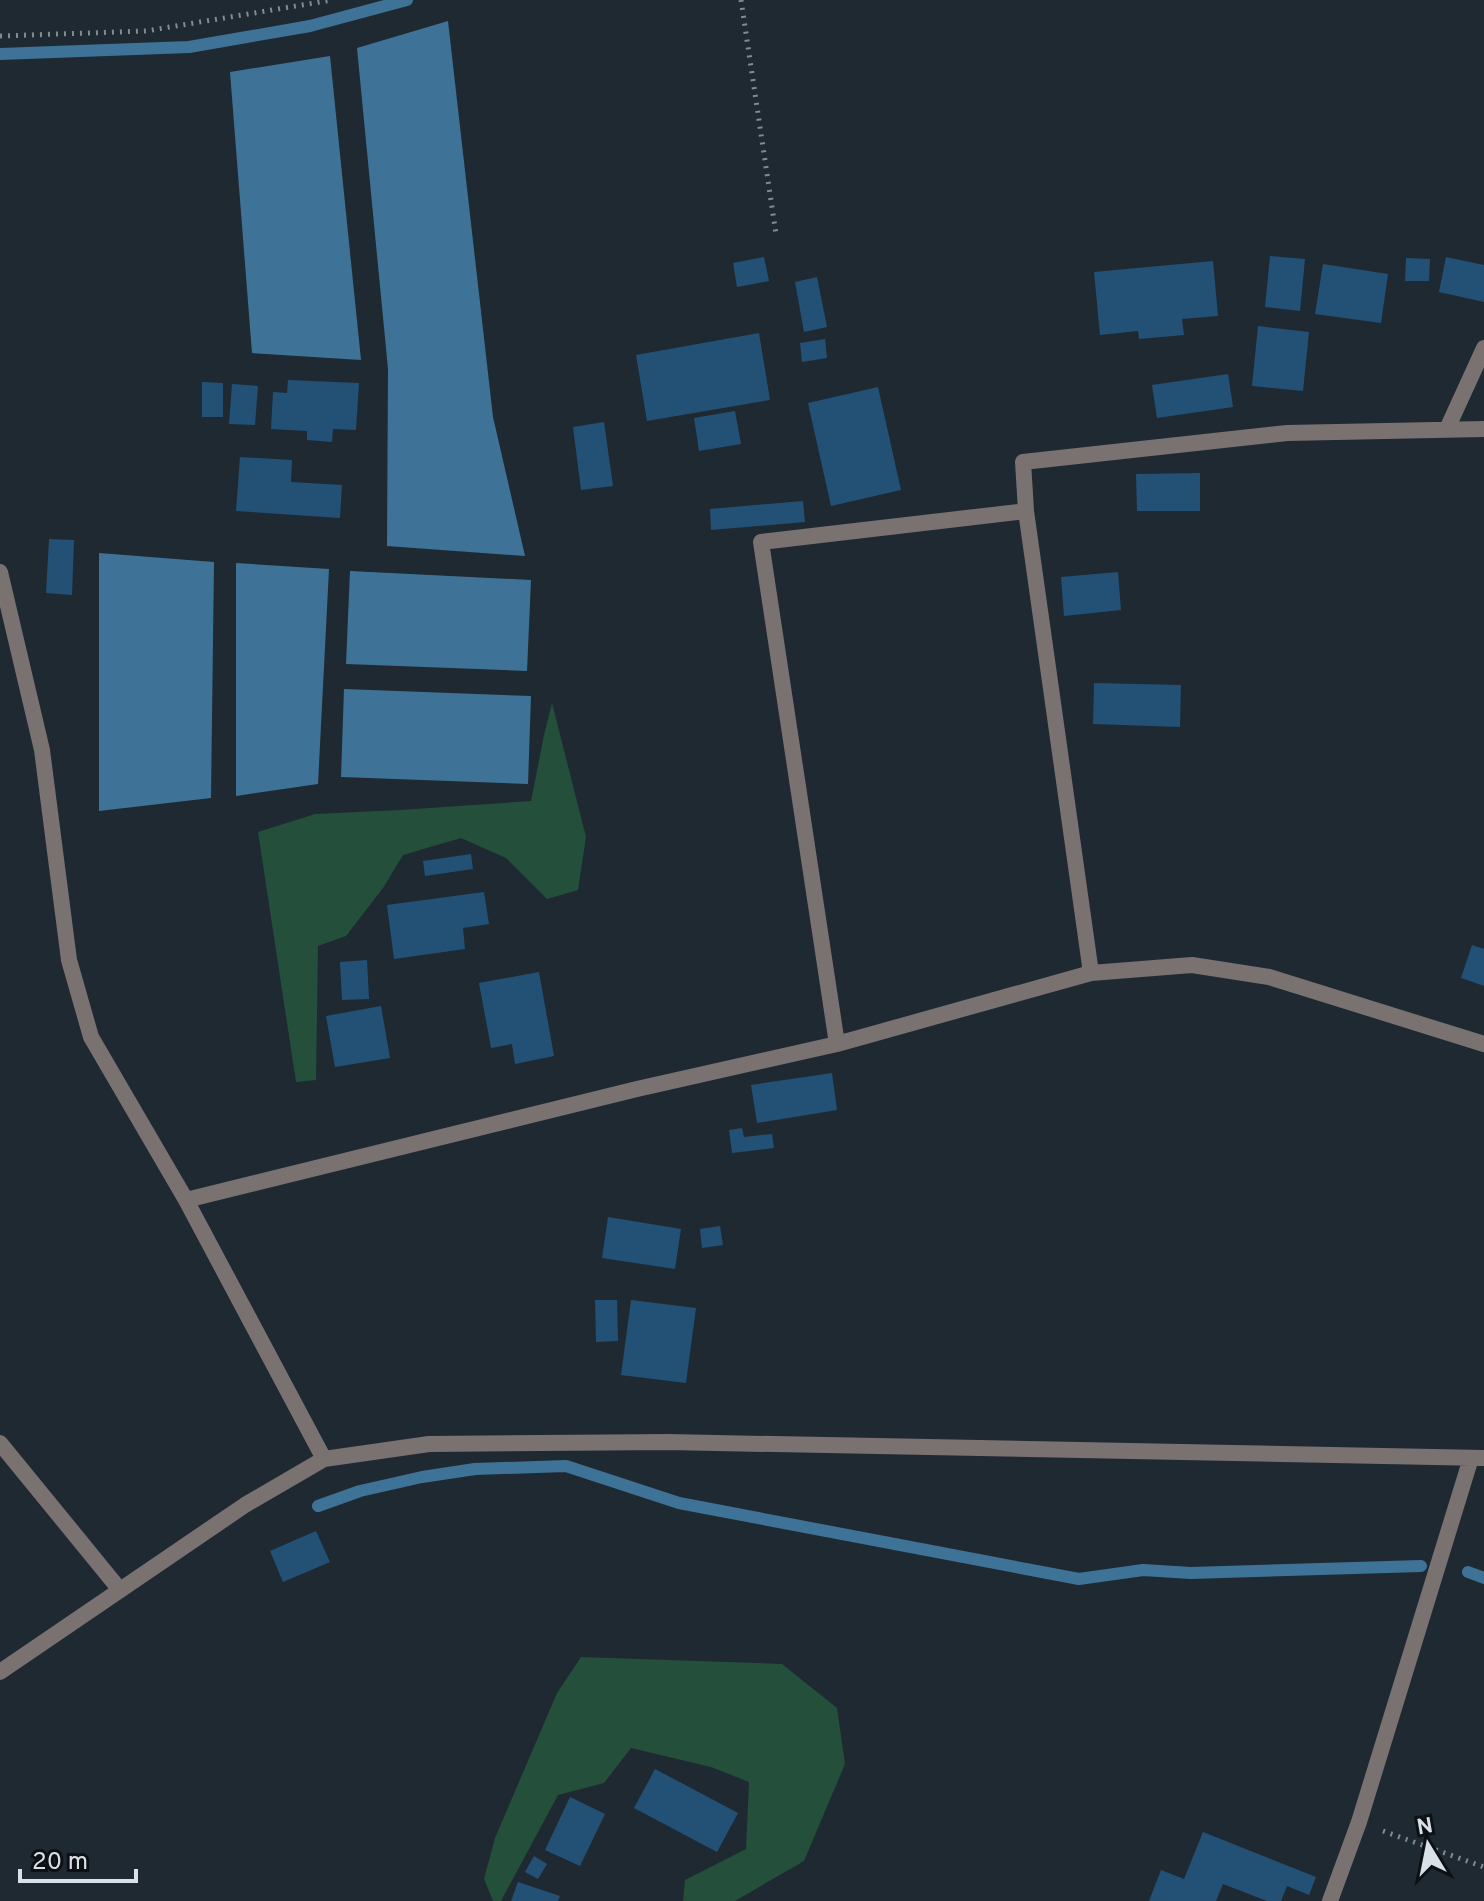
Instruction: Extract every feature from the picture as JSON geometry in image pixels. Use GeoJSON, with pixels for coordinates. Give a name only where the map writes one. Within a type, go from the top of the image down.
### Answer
{"type":"FeatureCollection","features":[{"type":"Feature","properties":{"kind":"street"},"geometry":{"type":"LineString","coordinates":[[1447,429],[1484,348]]}},
{"type":"Feature","properties":{"kind":"street"},"geometry":{"type":"LineString","coordinates":[[1091,973],[1026,511],[1023,462],[1287,433],[1484,429]]}},
{"type":"Feature","properties":{"kind":"street"},"geometry":{"type":"LineString","coordinates":[[837,1044],[761,542],[1026,511]]}},
{"type":"Feature","properties":{"kind":"street"},"geometry":{"type":"LineString","coordinates":[[0,572],[42,750],[69,960],[91,1037],[186,1200],[324,1459]]}},
{"type":"Feature","properties":{"kind":"street"},"geometry":{"type":"LineString","coordinates":[[186,1200],[837,1044],[1091,973],[1192,965],[1269,977],[1484,1044]]}},
{"type":"Feature","properties":{"kind":"street"},"geometry":{"type":"LineString","coordinates":[[0,1672],[245,1505],[324,1459],[429,1444],[652,1442],[1477,1458],[1359,1822],[1330,1901]]}},
{"type":"Feature","properties":{"kind":"street"},"geometry":{"type":"LineString","coordinates":[[0,1443],[120,1590]]}},
{"type":"Feature","properties":{"kind":"path"},"geometry":{"type":"LineString","coordinates":[[0,36],[146,31],[332,0]]}},
{"type":"Feature","properties":{"kind":"path"},"geometry":{"type":"LineString","coordinates":[[741,0],[776,234]]}},
{"type":"Feature","properties":{"kind":"path"},"geometry":{"type":"LineString","coordinates":[[1359,1822],[1484,1867]]}},
{"type":"Feature","properties":{"kind":"green space"},"geometry":{"type":"Polygon","coordinates":[[[552,703],[586,837],[578,890],[547,899],[506,858],[461,838],[403,855],[383,888],[346,936],[318,946],[316,1080],[296,1082],[258,832],[315,814],[531,801],[552,703]]]}},
{"type":"Feature","properties":{"kind":"green space"},"geometry":{"type":"Polygon","coordinates":[[[581,1657],[782,1664],[837,1708],[845,1764],[804,1861],[735,1901],[683,1901],[685,1880],[746,1849],[749,1782],[711,1767],[631,1748],[604,1783],[558,1795],[501,1901],[493,1901],[484,1879],[495,1838],[557,1693],[581,1657]]]}},
{"type":"Feature","properties":{"kind":"water"},"geometry":{"type":"Polygon","coordinates":[[[448,21],[493,417],[525,556],[387,546],[388,369],[357,48],[448,21]]]}},
{"type":"Feature","properties":{"kind":"water"},"geometry":{"type":"Polygon","coordinates":[[[330,56],[361,360],[252,353],[230,72],[330,56]]]}},
{"type":"Feature","properties":{"kind":"water"},"geometry":{"type":"Polygon","coordinates":[[[99,553],[214,562],[211,798],[99,811],[99,553]]]}},
{"type":"Feature","properties":{"kind":"water"},"geometry":{"type":"Polygon","coordinates":[[[236,563],[329,569],[318,784],[236,796],[236,563]]]}},
{"type":"Feature","properties":{"kind":"water"},"geometry":{"type":"Polygon","coordinates":[[[350,571],[531,580],[527,671],[346,664],[350,571]]]}},
{"type":"Feature","properties":{"kind":"water"},"geometry":{"type":"Polygon","coordinates":[[[344,689],[531,696],[528,784],[341,777],[344,689]]]}},
{"type":"Feature","properties":{"kind":"building"},"geometry":{"type":"Polygon","coordinates":[[[1270,256],[1305,259],[1300,311],[1265,307],[1270,256]]]}},
{"type":"Feature","properties":{"kind":"building"},"geometry":{"type":"Polygon","coordinates":[[[764,257],[769,281],[737,287],[733,263],[764,257]]]}},
{"type":"Feature","properties":{"kind":"building"},"geometry":{"type":"Polygon","coordinates":[[[1446,257],[1484,265],[1484,302],[1439,292],[1446,257]]]}},
{"type":"Feature","properties":{"kind":"building"},"geometry":{"type":"Polygon","coordinates":[[[1406,258],[1430,259],[1429,281],[1405,281],[1406,258]]]}},
{"type":"Feature","properties":{"kind":"building"},"geometry":{"type":"Polygon","coordinates":[[[1213,261],[1218,316],[1182,319],[1184,335],[1139,339],[1138,331],[1100,335],[1094,272],[1213,261]]]}},
{"type":"Feature","properties":{"kind":"building"},"geometry":{"type":"Polygon","coordinates":[[[1323,264],[1388,274],[1381,323],[1315,314],[1323,264]]]}},
{"type":"Feature","properties":{"kind":"building"},"geometry":{"type":"Polygon","coordinates":[[[817,277],[827,327],[804,332],[795,282],[817,277]]]}},
{"type":"Feature","properties":{"kind":"building"},"geometry":{"type":"Polygon","coordinates":[[[1258,326],[1309,332],[1303,391],[1252,386],[1258,326]]]}},
{"type":"Feature","properties":{"kind":"building"},"geometry":{"type":"Polygon","coordinates":[[[759,333],[770,400],[647,421],[636,355],[759,333]]]}},
{"type":"Feature","properties":{"kind":"building"},"geometry":{"type":"Polygon","coordinates":[[[825,339],[827,358],[802,362],[800,343],[825,339]]]}},
{"type":"Feature","properties":{"kind":"building"},"geometry":{"type":"Polygon","coordinates":[[[1228,374],[1233,407],[1157,418],[1152,385],[1228,374]]]}},
{"type":"Feature","properties":{"kind":"building"},"geometry":{"type":"Polygon","coordinates":[[[288,380],[359,383],[356,430],[333,429],[332,442],[307,440],[307,431],[271,429],[273,392],[287,393],[288,380]]]}},
{"type":"Feature","properties":{"kind":"building"},"geometry":{"type":"Polygon","coordinates":[[[202,382],[223,383],[223,417],[202,417],[202,382]]]}},
{"type":"Feature","properties":{"kind":"building"},"geometry":{"type":"Polygon","coordinates":[[[232,384],[258,386],[255,425],[229,424],[232,384]]]}},
{"type":"Feature","properties":{"kind":"building"},"geometry":{"type":"Polygon","coordinates":[[[878,387],[901,490],[831,506],[808,403],[878,387]]]}},
{"type":"Feature","properties":{"kind":"building"},"geometry":{"type":"Polygon","coordinates":[[[735,411],[741,444],[699,451],[694,418],[735,411]]]}},
{"type":"Feature","properties":{"kind":"building"},"geometry":{"type":"Polygon","coordinates":[[[604,422],[613,486],[581,490],[573,427],[604,422]]]}},
{"type":"Feature","properties":{"kind":"building"},"geometry":{"type":"Polygon","coordinates":[[[240,457],[292,460],[291,482],[342,485],[340,518],[236,511],[240,457]]]}},
{"type":"Feature","properties":{"kind":"building"},"geometry":{"type":"Polygon","coordinates":[[[1200,473],[1200,511],[1137,511],[1136,474],[1200,473]]]}},
{"type":"Feature","properties":{"kind":"building"},"geometry":{"type":"Polygon","coordinates":[[[803,501],[805,522],[711,530],[710,509],[803,501]]]}},
{"type":"Feature","properties":{"kind":"building"},"geometry":{"type":"Polygon","coordinates":[[[49,539],[74,540],[72,595],[46,593],[49,539]]]}},
{"type":"Feature","properties":{"kind":"building"},"geometry":{"type":"Polygon","coordinates":[[[1118,572],[1121,610],[1064,616],[1061,577],[1118,572]]]}},
{"type":"Feature","properties":{"kind":"building"},"geometry":{"type":"Polygon","coordinates":[[[1094,683],[1181,685],[1180,727],[1093,724],[1094,683]]]}},
{"type":"Feature","properties":{"kind":"building"},"geometry":{"type":"Polygon","coordinates":[[[471,854],[473,869],[425,876],[423,861],[471,854]]]}},
{"type":"Feature","properties":{"kind":"building"},"geometry":{"type":"Polygon","coordinates":[[[484,892],[489,924],[463,928],[465,949],[394,959],[387,905],[484,892]]]}},
{"type":"Feature","properties":{"kind":"building"},"geometry":{"type":"Polygon","coordinates":[[[1472,945],[1484,949],[1484,986],[1461,978],[1472,945]]]}},
{"type":"Feature","properties":{"kind":"building"},"geometry":{"type":"Polygon","coordinates":[[[367,960],[369,999],[342,1000],[340,962],[367,960]]]}},
{"type":"Feature","properties":{"kind":"building"},"geometry":{"type":"Polygon","coordinates":[[[539,972],[554,1056],[515,1064],[512,1044],[491,1048],[479,983],[539,972]]]}},
{"type":"Feature","properties":{"kind":"building"},"geometry":{"type":"Polygon","coordinates":[[[381,1006],[390,1058],[335,1067],[326,1016],[381,1006]]]}},
{"type":"Feature","properties":{"kind":"building"},"geometry":{"type":"Polygon","coordinates":[[[832,1073],[837,1110],[757,1123],[751,1085],[832,1073]]]}},
{"type":"Feature","properties":{"kind":"building"},"geometry":{"type":"Polygon","coordinates":[[[742,1128],[744,1137],[772,1134],[774,1148],[732,1153],[729,1130],[742,1128]]]}},
{"type":"Feature","properties":{"kind":"building"},"geometry":{"type":"Polygon","coordinates":[[[608,1217],[681,1229],[675,1269],[602,1258],[608,1217]]]}},
{"type":"Feature","properties":{"kind":"building"},"geometry":{"type":"Polygon","coordinates":[[[720,1226],[723,1245],[702,1248],[700,1229],[720,1226]]]}},
{"type":"Feature","properties":{"kind":"building"},"geometry":{"type":"Polygon","coordinates":[[[595,1300],[617,1300],[618,1341],[596,1342],[595,1300]]]}},
{"type":"Feature","properties":{"kind":"building"},"geometry":{"type":"Polygon","coordinates":[[[631,1300],[696,1308],[686,1383],[621,1375],[631,1300]]]}},
{"type":"Feature","properties":{"kind":"building"},"geometry":{"type":"Polygon","coordinates":[[[316,1531],[330,1562],[283,1582],[270,1551],[316,1531]]]}},
{"type":"Feature","properties":{"kind":"building"},"geometry":{"type":"Polygon","coordinates":[[[655,1769],[738,1813],[717,1852],[634,1808],[655,1769]]]}},
{"type":"Feature","properties":{"kind":"building"},"geometry":{"type":"Polygon","coordinates":[[[570,1797],[605,1814],[580,1866],[545,1850],[570,1797]]]}},
{"type":"Feature","properties":{"kind":"building"},"geometry":{"type":"Polygon","coordinates":[[[1203,1832],[1316,1877],[1309,1895],[1287,1886],[1281,1901],[1267,1901],[1223,1884],[1216,1901],[1149,1901],[1161,1870],[1184,1879],[1203,1832]]]}},
{"type":"Feature","properties":{"kind":"building"},"geometry":{"type":"Polygon","coordinates":[[[534,1856],[547,1864],[538,1879],[525,1872],[534,1856]]]}},
{"type":"Feature","properties":{"kind":"building"},"geometry":{"type":"Polygon","coordinates":[[[518,1882],[560,1896],[558,1901],[511,1901],[518,1882]]]}},
{"type":"Feature","properties":{"kind":"waterway"},"geometry":{"type":"LineString","coordinates":[[0,54],[189,47],[310,26],[407,0]]}},
{"type":"Feature","properties":{"kind":"waterway"},"geometry":{"type":"LineString","coordinates":[[318,1506],[360,1491],[422,1477],[475,1469],[566,1466],[679,1503],[1079,1579],[1143,1570],[1191,1573],[1421,1566]]}},
{"type":"Feature","properties":{"kind":"waterway"},"geometry":{"type":"LineString","coordinates":[[1468,1572],[1484,1578]]}}]}
